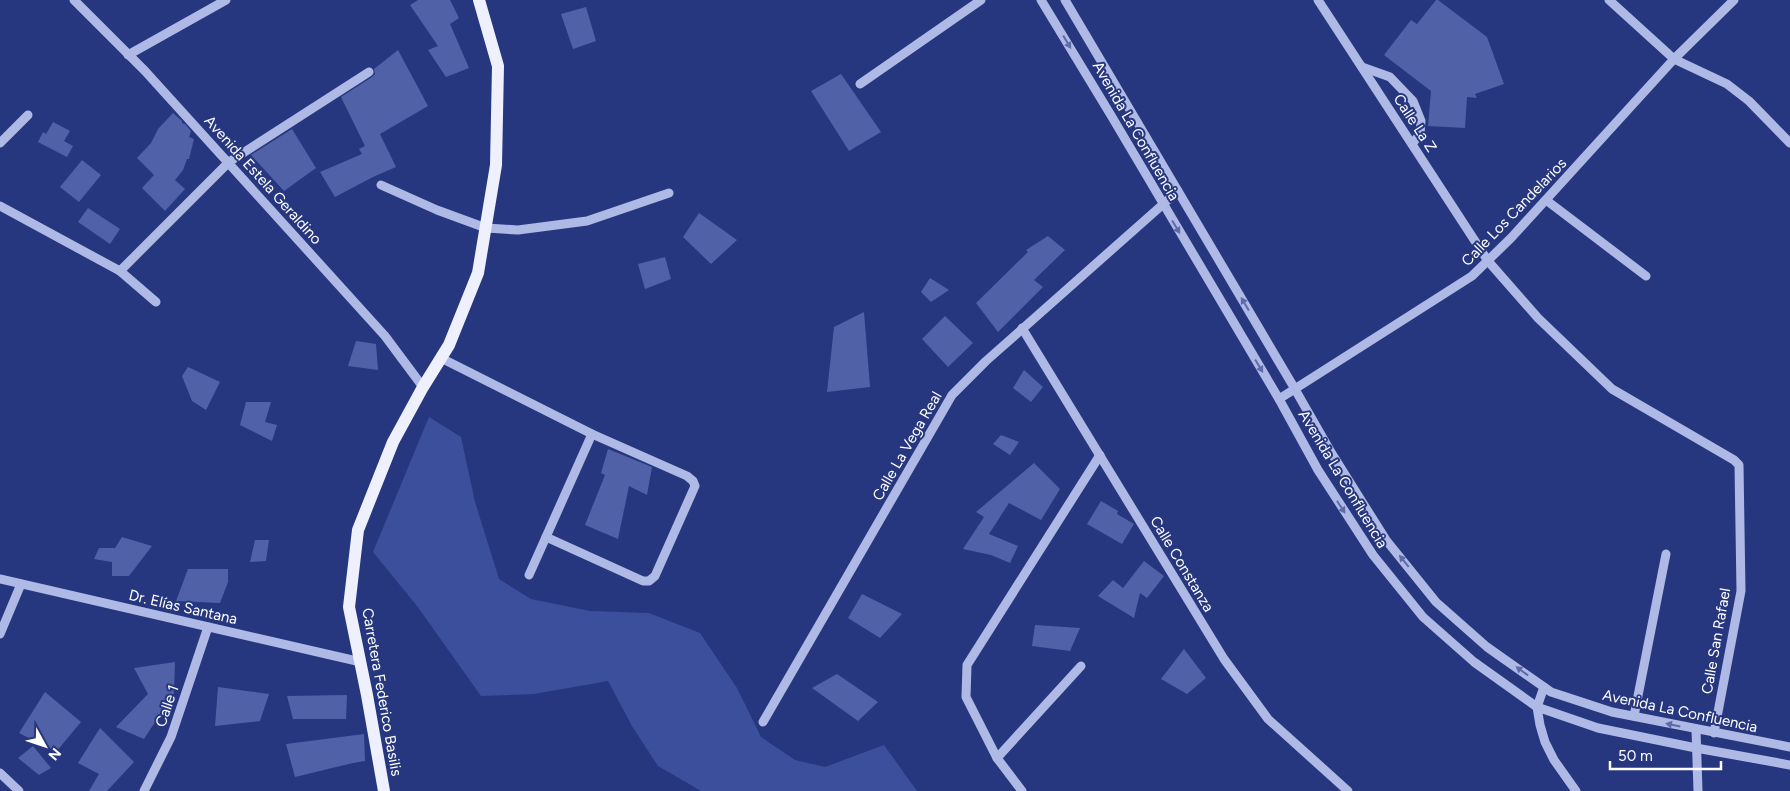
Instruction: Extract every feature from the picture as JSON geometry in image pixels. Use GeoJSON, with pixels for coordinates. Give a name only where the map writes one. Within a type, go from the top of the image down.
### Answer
{"type":"FeatureCollection","features":[{"type":"Feature","properties":{"kind":"main road","name":"Carretera Federico Basilis"},"geometry":{"type":"LineString","coordinates":[[384,791],[361,662],[349,607],[358,530],[393,442],[423,387],[449,345],[478,273],[496,165],[498,66],[479,0]]}},
{"type":"Feature","properties":{"kind":"street","name":"Avenida Estela Geraldino"},"geometry":{"type":"LineString","coordinates":[[74,0],[145,71],[385,336],[423,387]]}},
{"type":"Feature","properties":{"kind":"street"},"geometry":{"type":"LineString","coordinates":[[128,55],[226,0]]}},
{"type":"Feature","properties":{"kind":"street"},"geometry":{"type":"LineString","coordinates":[[860,84],[981,0]]}},
{"type":"Feature","properties":{"kind":"street","name":"Avenida La Confluencia"},"geometry":{"type":"LineString","coordinates":[[1042,0],[1279,399],[1318,470],[1373,555],[1422,617],[1474,662],[1537,707],[1598,728],[1790,765]]}},
{"type":"Feature","properties":{"kind":"street","name":"Avenida La Confluencia"},"geometry":{"type":"LineString","coordinates":[[1065,0],[1332,454],[1386,540],[1436,602],[1488,646],[1551,692],[1612,712],[1790,747]]}},
{"type":"Feature","properties":{"kind":"street","name":"Calle La Z"},"geometry":{"type":"LineString","coordinates":[[1318,0],[1488,261],[1538,318],[1612,389],[1734,460],[1739,465]]}},
{"type":"Feature","properties":{"kind":"street"},"geometry":{"type":"LineString","coordinates":[[1609,0],[1674,59],[1726,84],[1749,101],[1790,143]]}},
{"type":"Feature","properties":{"kind":"street","name":"Calle Los Candelarios"},"geometry":{"type":"LineString","coordinates":[[1279,399],[1472,276],[1511,238],[1674,59],[1734,0]]}},
{"type":"Feature","properties":{"kind":"street"},"geometry":{"type":"LineString","coordinates":[[1362,67],[1390,77],[1413,101],[1421,121],[1420,134],[1412,144]]}},
{"type":"Feature","properties":{"kind":"street"},"geometry":{"type":"LineString","coordinates":[[120,271],[228,162],[369,72]]}},
{"type":"Feature","properties":{"kind":"street"},"geometry":{"type":"LineString","coordinates":[[0,143],[28,115]]}},
{"type":"Feature","properties":{"kind":"street"},"geometry":{"type":"LineString","coordinates":[[381,185],[437,210],[486,228],[518,230],[587,221],[669,193]]}},
{"type":"Feature","properties":{"kind":"street","name":"Calle La Vega Real"},"geometry":{"type":"LineString","coordinates":[[763,722],[952,395],[1022,328],[1178,191]]}},
{"type":"Feature","properties":{"kind":"street"},"geometry":{"type":"LineString","coordinates":[[1546,200],[1646,276]]}},
{"type":"Feature","properties":{"kind":"street"},"geometry":{"type":"LineString","coordinates":[[0,206],[120,271],[156,302]]}},
{"type":"Feature","properties":{"kind":"street","name":"Calle Constanza"},"geometry":{"type":"LineString","coordinates":[[1022,328],[1224,659],[1268,719],[1348,791]]}},
{"type":"Feature","properties":{"kind":"street"},"geometry":{"type":"LineString","coordinates":[[441,358],[592,434],[687,476],[694,486],[655,576],[650,581],[643,581],[546,537]]}},
{"type":"Feature","properties":{"kind":"street"},"geometry":{"type":"LineString","coordinates":[[529,575],[592,434]]}},
{"type":"Feature","properties":{"kind":"street"},"geometry":{"type":"LineString","coordinates":[[1022,791],[997,758],[966,697],[967,666],[1100,455]]}},
{"type":"Feature","properties":{"kind":"street","name":"Calle San Rafael"},"geometry":{"type":"LineString","coordinates":[[1714,733],[1741,591],[1739,465]]}},
{"type":"Feature","properties":{"kind":"street"},"geometry":{"type":"LineString","coordinates":[[1634,716],[1666,554]]}},
{"type":"Feature","properties":{"kind":"street","name":"Dr. Elías Santana"},"geometry":{"type":"LineString","coordinates":[[0,579],[361,662]]}},
{"type":"Feature","properties":{"kind":"street"},"geometry":{"type":"LineString","coordinates":[[0,634],[21,584]]}},
{"type":"Feature","properties":{"kind":"street","name":"Calle 1"},"geometry":{"type":"LineString","coordinates":[[144,791],[171,737],[208,627]]}},
{"type":"Feature","properties":{"kind":"street"},"geometry":{"type":"LineString","coordinates":[[997,758],[1081,666]]}},
{"type":"Feature","properties":{"kind":"street"},"geometry":{"type":"LineString","coordinates":[[1544,687],[1537,707],[1540,725],[1551,754],[1576,791]]}},
{"type":"Feature","properties":{"kind":"street"},"geometry":{"type":"LineString","coordinates":[[1696,730],[1698,791]]}},
{"type":"Feature","properties":{"kind":"street"},"geometry":{"type":"LineString","coordinates":[[0,773],[20,791]]}},
{"type":"Feature","properties":{"kind":"shaded area"},"geometry":{"type":"Polygon","coordinates":[[[429,417],[461,437],[475,502],[499,579],[531,599],[590,611],[649,613],[700,633],[737,688],[761,737],[795,760],[825,767],[884,745],[917,791],[701,791],[658,766],[632,726],[608,681],[534,694],[481,696],[417,606],[373,552],[429,417]]]}},
{"type":"Feature","properties":{"kind":"building"},"geometry":{"type":"Polygon","coordinates":[[[418,0],[450,0],[459,18],[450,24],[469,68],[446,77],[428,50],[438,46],[410,5],[418,0]]]}},
{"type":"Feature","properties":{"kind":"building"},"geometry":{"type":"Polygon","coordinates":[[[1436,0],[1487,37],[1504,84],[1475,94],[1477,98],[1467,97],[1465,128],[1428,126],[1431,91],[1384,55],[1411,20],[1417,24],[1436,0]]]}},
{"type":"Feature","properties":{"kind":"building"},"geometry":{"type":"Polygon","coordinates":[[[586,7],[596,41],[573,49],[561,14],[586,7]]]}},
{"type":"Feature","properties":{"kind":"building"},"geometry":{"type":"Polygon","coordinates":[[[398,50],[428,106],[380,134],[396,167],[335,197],[320,172],[362,154],[359,149],[365,146],[341,97],[372,77],[375,74],[374,69],[398,50]]]}},
{"type":"Feature","properties":{"kind":"building"},"geometry":{"type":"Polygon","coordinates":[[[841,74],[881,132],[849,151],[811,91],[841,74]]]}},
{"type":"Feature","properties":{"kind":"building"},"geometry":{"type":"Polygon","coordinates":[[[173,113],[191,131],[189,137],[194,139],[189,159],[187,159],[183,170],[175,180],[185,189],[165,211],[142,188],[154,175],[137,158],[151,143],[158,129],[173,113]]]}},
{"type":"Feature","properties":{"kind":"building"},"geometry":{"type":"Polygon","coordinates":[[[53,122],[70,131],[64,141],[73,146],[67,157],[38,142],[43,132],[46,134],[53,122]]]}},
{"type":"Feature","properties":{"kind":"building"},"geometry":{"type":"Polygon","coordinates":[[[292,129],[316,168],[284,191],[251,155],[292,129]]]}},
{"type":"Feature","properties":{"kind":"building"},"geometry":{"type":"Polygon","coordinates":[[[82,160],[101,175],[79,202],[60,187],[82,160]]]}},
{"type":"Feature","properties":{"kind":"building"},"geometry":{"type":"Polygon","coordinates":[[[88,208],[120,229],[110,244],[78,222],[88,208]]]}},
{"type":"Feature","properties":{"kind":"building"},"geometry":{"type":"Polygon","coordinates":[[[699,213],[737,240],[711,264],[683,237],[699,213]]]}},
{"type":"Feature","properties":{"kind":"building"},"geometry":{"type":"Polygon","coordinates":[[[1048,236],[1065,250],[1034,280],[1043,287],[998,332],[976,303],[1028,252],[1026,250],[1048,236]]]}},
{"type":"Feature","properties":{"kind":"building"},"geometry":{"type":"Polygon","coordinates":[[[665,257],[671,279],[645,289],[638,264],[665,257]]]}},
{"type":"Feature","properties":{"kind":"building"},"geometry":{"type":"Polygon","coordinates":[[[930,278],[949,290],[931,302],[921,292],[930,278]]]}},
{"type":"Feature","properties":{"kind":"building"},"geometry":{"type":"Polygon","coordinates":[[[864,312],[870,387],[827,392],[834,327],[864,312]]]}},
{"type":"Feature","properties":{"kind":"building"},"geometry":{"type":"Polygon","coordinates":[[[945,316],[973,343],[948,367],[922,339],[945,316]]]}},
{"type":"Feature","properties":{"kind":"building"},"geometry":{"type":"Polygon","coordinates":[[[356,341],[376,344],[378,370],[348,366],[356,341]]]}},
{"type":"Feature","properties":{"kind":"building"},"geometry":{"type":"Polygon","coordinates":[[[188,367],[220,382],[206,410],[192,401],[182,376],[188,367]]]}},
{"type":"Feature","properties":{"kind":"building"},"geometry":{"type":"Polygon","coordinates":[[[1024,370],[1043,387],[1031,402],[1013,388],[1024,370]]]}},
{"type":"Feature","properties":{"kind":"building"},"geometry":{"type":"Polygon","coordinates":[[[246,402],[271,402],[265,422],[277,425],[272,441],[240,425],[246,402]]]}},
{"type":"Feature","properties":{"kind":"building"},"geometry":{"type":"Polygon","coordinates":[[[1001,435],[1019,442],[1010,455],[993,444],[1001,435]]]}},
{"type":"Feature","properties":{"kind":"building"},"geometry":{"type":"Polygon","coordinates":[[[608,449],[652,467],[647,495],[629,486],[618,539],[585,525],[605,475],[601,473],[608,449]]]}},
{"type":"Feature","properties":{"kind":"building"},"geometry":{"type":"Polygon","coordinates":[[[1034,463],[1060,489],[1041,520],[1009,503],[989,534],[1018,546],[1010,563],[991,555],[963,549],[984,517],[976,512],[1034,463]]]}},
{"type":"Feature","properties":{"kind":"building"},"geometry":{"type":"Polygon","coordinates":[[[1101,501],[1118,511],[1117,514],[1134,524],[1122,544],[1087,524],[1101,501]]]}},
{"type":"Feature","properties":{"kind":"building"},"geometry":{"type":"Polygon","coordinates":[[[122,537],[152,546],[129,576],[112,576],[112,562],[94,559],[99,548],[115,548],[122,537]]]}},
{"type":"Feature","properties":{"kind":"building"},"geometry":{"type":"Polygon","coordinates":[[[255,540],[269,540],[266,561],[250,562],[255,540]]]}},
{"type":"Feature","properties":{"kind":"building"},"geometry":{"type":"Polygon","coordinates":[[[1144,561],[1164,576],[1147,598],[1140,593],[1134,618],[1098,596],[1113,580],[1123,588],[1144,561]]]}},
{"type":"Feature","properties":{"kind":"building"},"geometry":{"type":"Polygon","coordinates":[[[188,569],[228,569],[228,582],[220,603],[176,601],[188,569]]]}},
{"type":"Feature","properties":{"kind":"building"},"geometry":{"type":"Polygon","coordinates":[[[862,594],[902,614],[880,638],[848,618],[862,594]]]}},
{"type":"Feature","properties":{"kind":"building"},"geometry":{"type":"Polygon","coordinates":[[[1035,625],[1080,628],[1070,651],[1032,646],[1035,625]]]}},
{"type":"Feature","properties":{"kind":"building"},"geometry":{"type":"Polygon","coordinates":[[[1184,649],[1206,678],[1187,694],[1161,679],[1184,649]]]}},
{"type":"Feature","properties":{"kind":"building"},"geometry":{"type":"Polygon","coordinates":[[[175,662],[174,693],[144,739],[116,727],[148,694],[134,668],[175,662]]]}},
{"type":"Feature","properties":{"kind":"building"},"geometry":{"type":"Polygon","coordinates":[[[837,674],[878,702],[858,721],[812,688],[837,674]]]}},
{"type":"Feature","properties":{"kind":"building"},"geometry":{"type":"Polygon","coordinates":[[[218,687],[269,694],[260,721],[215,726],[218,687]]]}},
{"type":"Feature","properties":{"kind":"building"},"geometry":{"type":"Polygon","coordinates":[[[45,692],[81,722],[56,752],[19,733],[45,692]]]}},
{"type":"Feature","properties":{"kind":"building"},"geometry":{"type":"Polygon","coordinates":[[[347,695],[346,719],[293,719],[287,696],[347,695]]]}},
{"type":"Feature","properties":{"kind":"building"},"geometry":{"type":"Polygon","coordinates":[[[100,728],[134,762],[107,791],[89,791],[99,774],[78,763],[100,728]]]}},
{"type":"Feature","properties":{"kind":"building"},"geometry":{"type":"Polygon","coordinates":[[[364,734],[365,761],[295,777],[286,744],[364,734]]]}},
{"type":"Feature","properties":{"kind":"building"},"geometry":{"type":"Polygon","coordinates":[[[33,746],[51,768],[39,775],[18,758],[33,746]]]}}]}
